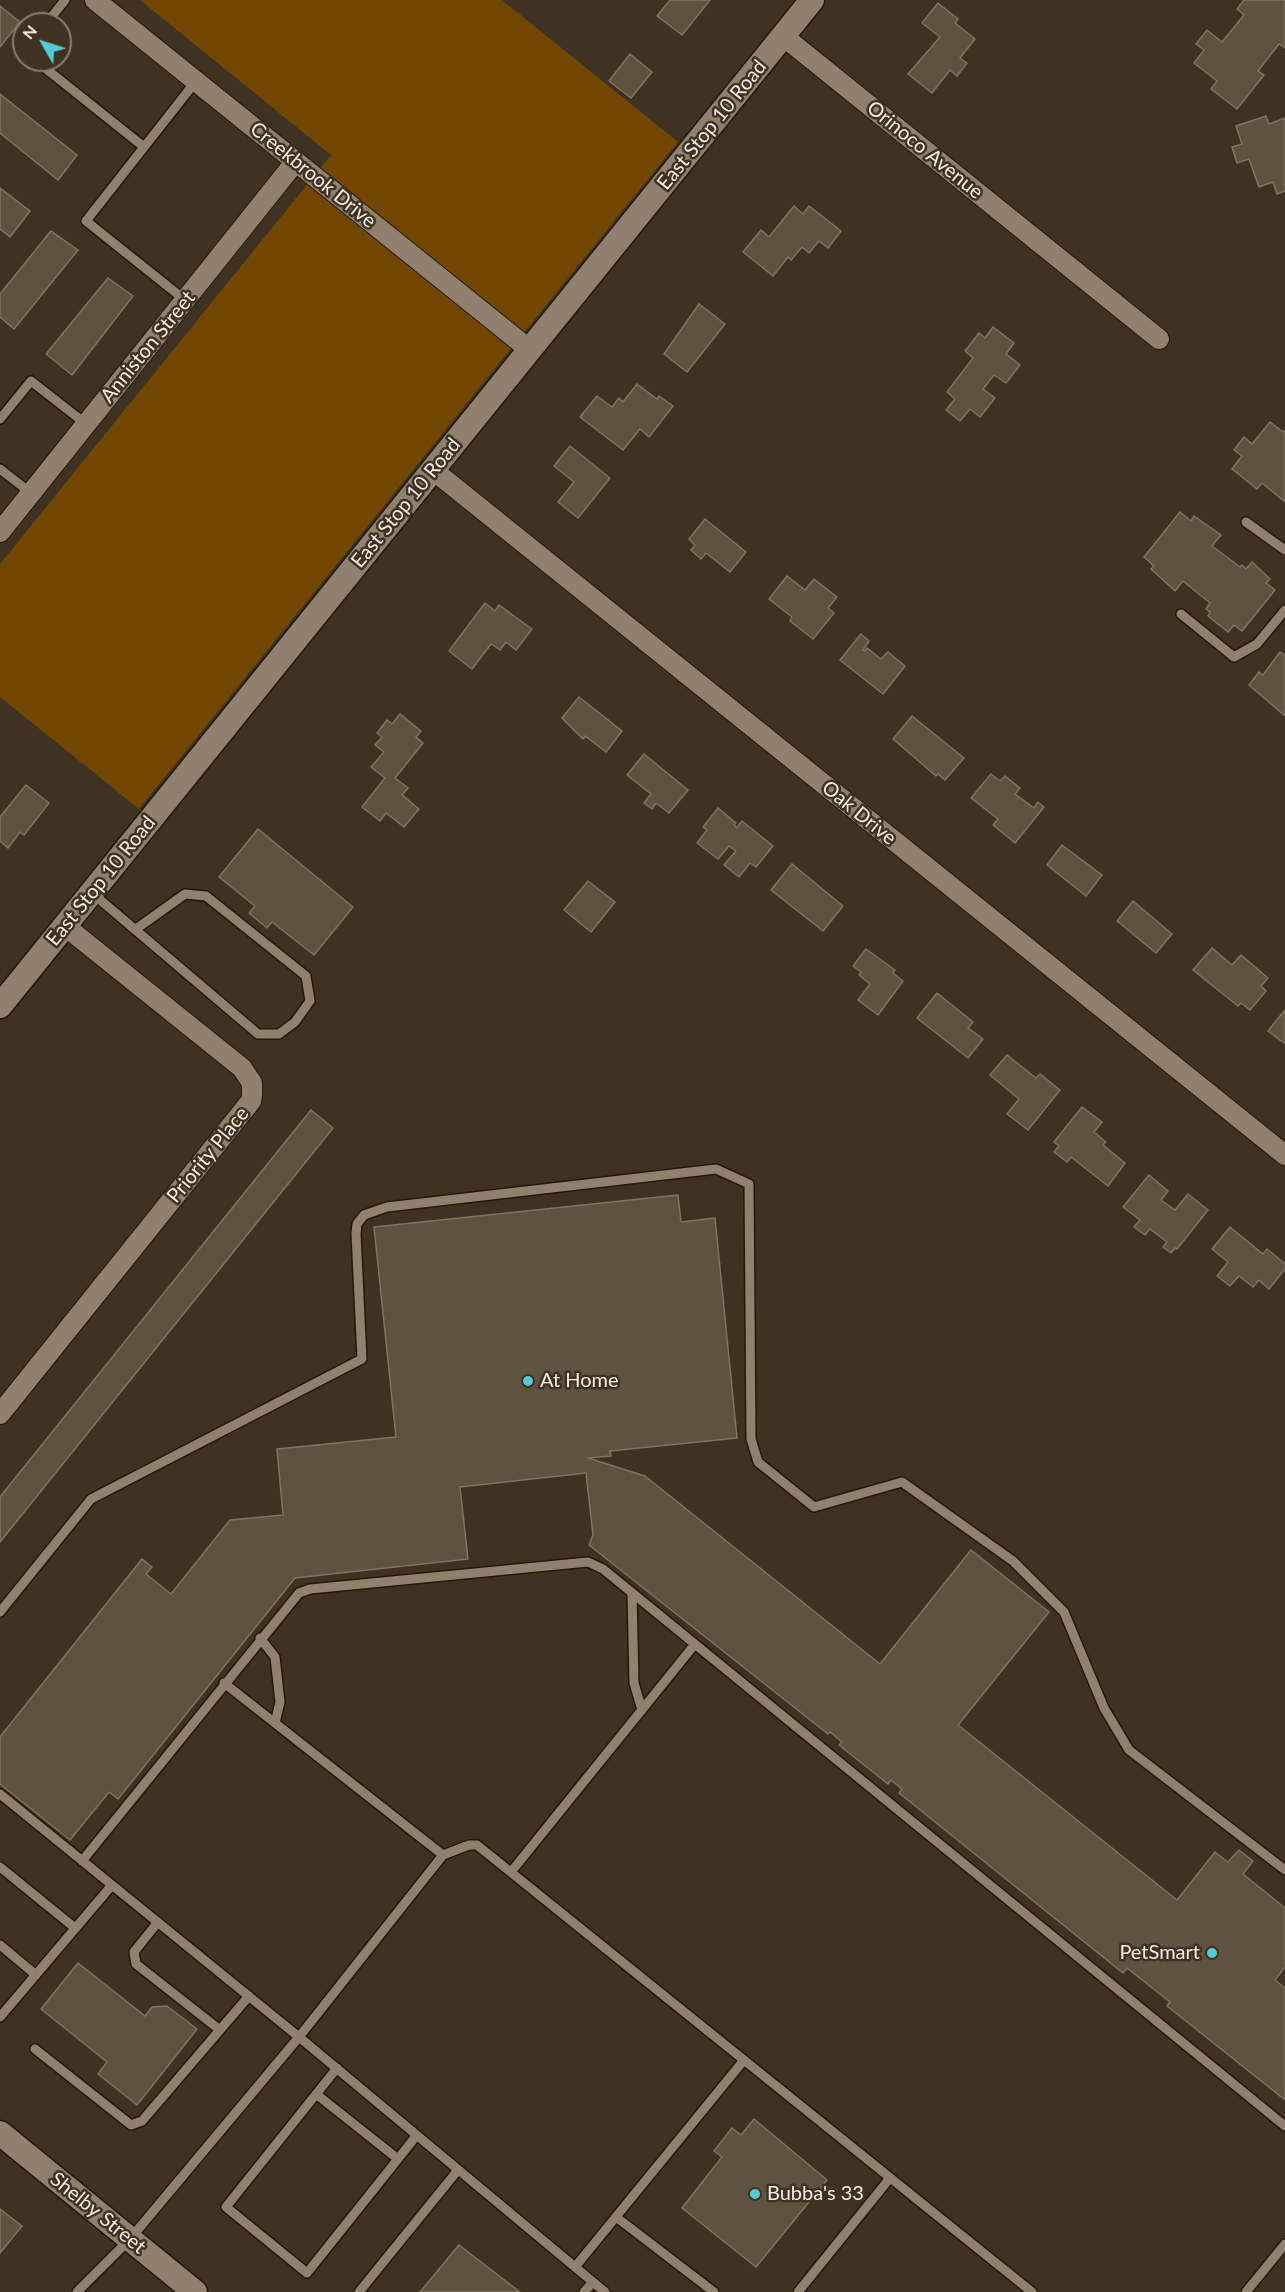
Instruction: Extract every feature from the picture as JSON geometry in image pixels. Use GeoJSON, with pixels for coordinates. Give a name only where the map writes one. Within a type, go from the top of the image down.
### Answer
{"type":"FeatureCollection","features":[{"type":"Feature","properties":{"kind":"street","name":"Creekbrook Drive"},"geometry":{"type":"LineString","coordinates":[[95,0],[530,350]]}},
{"type":"Feature","properties":{"kind":"street","name":"East Stop 10 Road"},"geometry":{"type":"LineString","coordinates":[[0,1006],[812,0]]}},
{"type":"Feature","properties":{"kind":"street","name":"Orinoco Avenue"},"geometry":{"type":"LineString","coordinates":[[783,36],[1159,339]]}},
{"type":"Feature","properties":{"kind":"street","name":"Anniston Street"},"geometry":{"type":"LineString","coordinates":[[0,532],[296,161]]}},
{"type":"Feature","properties":{"kind":"street","name":"Oak Drive"},"geometry":{"type":"LineString","coordinates":[[433,470],[1285,1155]]}},
{"type":"Feature","properties":{"kind":"street","name":"Priority Place"},"geometry":{"type":"LineString","coordinates":[[0,1414],[244,1111],[252,1095],[252,1083],[242,1068],[65,926]]}},
{"type":"Feature","properties":{"kind":"street","name":"Shelby Street"},"geometry":{"type":"LineString","coordinates":[[0,2133],[195,2292]]}},
{"type":"Feature","properties":{"kind":"lane"},"geometry":{"type":"LineString","coordinates":[[56,12],[65,0]]}},
{"type":"Feature","properties":{"kind":"lane"},"geometry":{"type":"LineString","coordinates":[[50,72],[144,147]]}},
{"type":"Feature","properties":{"kind":"lane"},"geometry":{"type":"LineString","coordinates":[[185,300],[86,221],[196,81]]}},
{"type":"Feature","properties":{"kind":"lane"},"geometry":{"type":"LineString","coordinates":[[0,419],[31,381],[86,424]]}},
{"type":"Feature","properties":{"kind":"lane"},"geometry":{"type":"LineString","coordinates":[[0,469],[31,494]]}},
{"type":"Feature","properties":{"kind":"lane"},"geometry":{"type":"LineString","coordinates":[[1246,522],[1285,550]]}},
{"type":"Feature","properties":{"kind":"lane"},"geometry":{"type":"LineString","coordinates":[[1181,614],[1234,657],[1257,644],[1285,610]]}},
{"type":"Feature","properties":{"kind":"lane"},"geometry":{"type":"LineString","coordinates":[[92,893],[258,1034],[279,1034],[295,1022],[310,1001],[306,976],[206,896],[185,894],[136,929]]}},
{"type":"Feature","properties":{"kind":"lane"},"geometry":{"type":"LineString","coordinates":[[0,1612],[91,1499],[362,1359],[356,1234],[357,1224],[364,1215],[387,1208],[716,1169],[749,1184],[751,1439],[758,1462],[814,1507],[902,1482],[1013,1561],[1064,1612],[1104,1708],[1129,1750],[1285,1870]]}},
{"type":"Feature","properties":{"kind":"lane"},"geometry":{"type":"LineString","coordinates":[[82,1861],[260,1638],[299,1593],[310,1589],[588,1562],[603,1569],[1285,2126]]}},
{"type":"Feature","properties":{"kind":"lane"},"geometry":{"type":"LineString","coordinates":[[632,1593],[634,1683],[642,1710]]}},
{"type":"Feature","properties":{"kind":"lane"},"geometry":{"type":"LineString","coordinates":[[260,1638],[275,1657],[280,1702],[275,1723]]}},
{"type":"Feature","properties":{"kind":"lane"},"geometry":{"type":"LineString","coordinates":[[512,1872],[695,1644]]}},
{"type":"Feature","properties":{"kind":"lane"},"geometry":{"type":"LineString","coordinates":[[224,1683],[443,1855]]}},
{"type":"Feature","properties":{"kind":"lane"},"geometry":{"type":"LineString","coordinates":[[0,1794],[300,2037],[605,2292]]}},
{"type":"Feature","properties":{"kind":"lane"},"geometry":{"type":"LineString","coordinates":[[80,2292],[130,2239],[300,2037],[443,1855],[469,1845],[477,1845],[512,1872],[1032,2292]]}},
{"type":"Feature","properties":{"kind":"lane"},"geometry":{"type":"LineString","coordinates":[[0,1867],[75,1928]]}},
{"type":"Feature","properties":{"kind":"lane"},"geometry":{"type":"LineString","coordinates":[[0,2017],[112,1885]]}},
{"type":"Feature","properties":{"kind":"lane"},"geometry":{"type":"LineString","coordinates":[[158,1922],[134,1952],[136,1964],[219,2030]]}},
{"type":"Feature","properties":{"kind":"lane"},"geometry":{"type":"LineString","coordinates":[[0,1944],[36,1975]]}},
{"type":"Feature","properties":{"kind":"lane"},"geometry":{"type":"LineString","coordinates":[[35,2049],[131,2125],[142,2121],[249,1996]]}},
{"type":"Feature","properties":{"kind":"lane"},"geometry":{"type":"LineString","coordinates":[[575,2267],[744,2060]]}},
{"type":"Feature","properties":{"kind":"lane"},"geometry":{"type":"LineString","coordinates":[[337,2068],[226,2208],[307,2272],[417,2135]]}},
{"type":"Feature","properties":{"kind":"lane"},"geometry":{"type":"LineString","coordinates":[[316,2094],[398,2159]]}},
{"type":"Feature","properties":{"kind":"lane"},"geometry":{"type":"LineString","coordinates":[[359,2292],[458,2170]]}},
{"type":"Feature","properties":{"kind":"lane"},"geometry":{"type":"LineString","coordinates":[[798,2292],[890,2178]]}},
{"type":"Feature","properties":{"kind":"lane"},"geometry":{"type":"LineString","coordinates":[[616,2217],[714,2292]]}},
{"type":"Feature","properties":{"kind":"lane"},"geometry":{"type":"LineString","coordinates":[[1246,2292],[1285,2244]]}},
{"type":"Feature","properties":{"kind":"lane"},"geometry":{"type":"LineString","coordinates":[[584,2292],[593,2282]]}},
{"type":"Feature","properties":{"kind":"shaded area"},"geometry":{"type":"Polygon","coordinates":[[[140,0],[502,0],[678,142],[139,809],[0,697],[0,564],[331,155],[140,0]]]}},
{"type":"Feature","properties":{"kind":"building"},"geometry":{"type":"Polygon","coordinates":[[[670,0],[710,0],[682,35],[657,16],[670,0]]]}},
{"type":"Feature","properties":{"kind":"building"},"geometry":{"type":"Polygon","coordinates":[[[1244,0],[1285,0],[1285,48],[1279,44],[1258,71],[1264,75],[1237,109],[1211,89],[1217,81],[1194,63],[1204,50],[1196,44],[1207,30],[1222,42],[1244,15],[1237,9],[1244,0]]]}},
{"type":"Feature","properties":{"kind":"building"},"geometry":{"type":"Polygon","coordinates":[[[938,3],[958,19],[955,23],[975,39],[960,58],[967,63],[957,76],[950,70],[932,93],[908,74],[940,37],[922,23],[938,3]]]}},
{"type":"Feature","properties":{"kind":"building"},"geometry":{"type":"Polygon","coordinates":[[[0,6],[12,16],[12,32],[0,47],[0,6]]]}},
{"type":"Feature","properties":{"kind":"building"},"geometry":{"type":"Polygon","coordinates":[[[630,54],[652,72],[631,98],[609,81],[630,54]]]}},
{"type":"Feature","properties":{"kind":"building"},"geometry":{"type":"Polygon","coordinates":[[[0,94],[77,155],[58,180],[0,133],[0,94]]]}},
{"type":"Feature","properties":{"kind":"building"},"geometry":{"type":"Polygon","coordinates":[[[1266,116],[1269,124],[1285,118],[1285,191],[1277,194],[1273,182],[1259,187],[1249,159],[1237,163],[1232,147],[1242,144],[1236,126],[1266,116]]]}},
{"type":"Feature","properties":{"kind":"building"},"geometry":{"type":"Polygon","coordinates":[[[0,188],[30,211],[10,237],[0,229],[0,188]]]}},
{"type":"Feature","properties":{"kind":"building"},"geometry":{"type":"Polygon","coordinates":[[[794,206],[803,214],[809,206],[841,231],[828,248],[819,241],[809,253],[802,247],[791,260],[788,257],[773,276],[743,252],[761,230],[769,237],[794,206]]]}},
{"type":"Feature","properties":{"kind":"building"},"geometry":{"type":"Polygon","coordinates":[[[51,231],[78,250],[14,329],[0,317],[0,294],[51,231]]]}},
{"type":"Feature","properties":{"kind":"building"},"geometry":{"type":"Polygon","coordinates":[[[108,278],[133,296],[72,375],[46,354],[108,278]]]}},
{"type":"Feature","properties":{"kind":"building"},"geometry":{"type":"Polygon","coordinates":[[[699,304],[725,324],[687,372],[664,354],[699,304]]]}},
{"type":"Feature","properties":{"kind":"building"},"geometry":{"type":"Polygon","coordinates":[[[993,327],[1014,343],[1006,354],[1020,365],[1006,383],[994,375],[983,389],[995,398],[980,417],[970,409],[960,421],[946,410],[955,399],[947,392],[973,358],[965,351],[979,333],[985,338],[993,327]]]}},
{"type":"Feature","properties":{"kind":"building"},"geometry":{"type":"Polygon","coordinates":[[[637,384],[657,399],[659,396],[673,406],[649,437],[640,429],[623,450],[580,417],[597,396],[612,407],[619,398],[623,402],[637,384]]]}},
{"type":"Feature","properties":{"kind":"building"},"geometry":{"type":"Polygon","coordinates":[[[1270,422],[1283,432],[1285,430],[1285,502],[1262,483],[1257,489],[1232,469],[1242,456],[1234,450],[1244,437],[1252,444],[1270,422]]]}},
{"type":"Feature","properties":{"kind":"building"},"geometry":{"type":"Polygon","coordinates":[[[570,446],[610,478],[578,518],[558,502],[574,482],[554,466],[570,446]]]}},
{"type":"Feature","properties":{"kind":"building"},"geometry":{"type":"Polygon","coordinates":[[[1180,512],[1191,521],[1194,516],[1221,535],[1212,546],[1240,567],[1242,565],[1246,569],[1252,562],[1270,579],[1266,583],[1275,590],[1242,631],[1234,625],[1228,632],[1208,616],[1210,612],[1206,609],[1210,603],[1183,581],[1175,591],[1151,569],[1154,566],[1144,557],[1180,512]]]}},
{"type":"Feature","properties":{"kind":"building"},"geometry":{"type":"Polygon","coordinates":[[[705,519],[746,552],[730,572],[706,553],[701,559],[691,550],[695,545],[689,539],[705,519]]]}},
{"type":"Feature","properties":{"kind":"building"},"geometry":{"type":"Polygon","coordinates":[[[787,576],[805,590],[814,579],[837,597],[828,608],[834,613],[813,639],[790,621],[792,617],[769,599],[787,576]]]}},
{"type":"Feature","properties":{"kind":"building"},"geometry":{"type":"Polygon","coordinates":[[[485,603],[495,611],[499,605],[532,629],[516,650],[506,642],[500,650],[491,644],[472,669],[449,651],[485,603]]]}},
{"type":"Feature","properties":{"kind":"building"},"geometry":{"type":"Polygon","coordinates":[[[861,634],[869,641],[863,650],[867,648],[881,659],[888,652],[905,666],[883,694],[840,660],[861,634]]]}},
{"type":"Feature","properties":{"kind":"building"},"geometry":{"type":"Polygon","coordinates":[[[1280,652],[1285,656],[1285,716],[1249,685],[1259,672],[1263,675],[1280,652]]]}},
{"type":"Feature","properties":{"kind":"building"},"geometry":{"type":"Polygon","coordinates":[[[579,697],[622,731],[606,752],[585,736],[583,739],[562,718],[579,697]]]}},
{"type":"Feature","properties":{"kind":"building"},"geometry":{"type":"Polygon","coordinates":[[[400,714],[421,731],[416,737],[423,743],[395,778],[408,788],[402,795],[419,809],[404,827],[386,813],[380,821],[362,807],[385,778],[371,767],[384,752],[375,745],[382,737],[377,733],[387,720],[392,724],[400,714]]]}},
{"type":"Feature","properties":{"kind":"building"},"geometry":{"type":"Polygon","coordinates":[[[912,716],[964,758],[945,780],[938,774],[936,776],[893,739],[912,716]]]}},
{"type":"Feature","properties":{"kind":"building"},"geometry":{"type":"Polygon","coordinates":[[[644,754],[688,790],[669,813],[656,803],[652,809],[644,803],[651,794],[627,775],[644,754]]]}},
{"type":"Feature","properties":{"kind":"building"},"geometry":{"type":"Polygon","coordinates":[[[991,774],[1000,781],[1005,776],[1020,788],[1015,794],[1034,808],[1038,802],[1044,807],[1015,843],[993,825],[998,819],[971,798],[991,774]]]}},
{"type":"Feature","properties":{"kind":"building"},"geometry":{"type":"Polygon","coordinates":[[[26,785],[49,803],[24,835],[20,832],[8,848],[0,841],[0,817],[26,785]]]}},
{"type":"Feature","properties":{"kind":"building"},"geometry":{"type":"Polygon","coordinates":[[[718,808],[736,823],[734,825],[737,828],[742,821],[773,846],[756,867],[750,863],[739,877],[724,865],[736,851],[729,846],[718,859],[697,843],[707,830],[703,827],[718,808]]]}},
{"type":"Feature","properties":{"kind":"building"},"geometry":{"type":"Polygon","coordinates":[[[258,829],[353,907],[314,955],[272,922],[267,928],[249,913],[255,906],[219,877],[258,829]]]}},
{"type":"Feature","properties":{"kind":"building"},"geometry":{"type":"Polygon","coordinates":[[[1062,845],[1102,875],[1086,896],[1047,865],[1062,845]]]}},
{"type":"Feature","properties":{"kind":"building"},"geometry":{"type":"Polygon","coordinates":[[[792,864],[843,906],[823,931],[771,890],[792,864]]]}},
{"type":"Feature","properties":{"kind":"building"},"geometry":{"type":"Polygon","coordinates":[[[588,881],[615,902],[591,932],[564,910],[588,881]]]}},
{"type":"Feature","properties":{"kind":"building"},"geometry":{"type":"Polygon","coordinates":[[[1133,901],[1172,934],[1156,953],[1117,921],[1133,901]]]}},
{"type":"Feature","properties":{"kind":"building"},"geometry":{"type":"Polygon","coordinates":[[[1212,948],[1232,965],[1241,955],[1268,978],[1261,986],[1266,991],[1250,1010],[1241,1003],[1238,1006],[1193,970],[1212,948]]]}},
{"type":"Feature","properties":{"kind":"building"},"geometry":{"type":"Polygon","coordinates":[[[866,949],[895,970],[893,973],[903,981],[878,1015],[858,1000],[870,984],[859,975],[861,972],[853,966],[866,949]]]}},
{"type":"Feature","properties":{"kind":"building"},"geometry":{"type":"Polygon","coordinates":[[[937,993],[973,1022],[968,1028],[983,1039],[968,1058],[917,1018],[937,993]]]}},
{"type":"Feature","properties":{"kind":"building"},"geometry":{"type":"Polygon","coordinates":[[[1285,1010],[1285,1044],[1268,1031],[1285,1010]]]}},
{"type":"Feature","properties":{"kind":"building"},"geometry":{"type":"Polygon","coordinates":[[[1007,1055],[1036,1078],[1040,1074],[1060,1090],[1028,1130],[1007,1114],[1019,1099],[990,1075],[1007,1055]]]}},
{"type":"Feature","properties":{"kind":"building"},"geometry":{"type":"Polygon","coordinates":[[[1082,1107],[1102,1122],[1094,1132],[1106,1142],[1103,1145],[1125,1163],[1108,1186],[1071,1157],[1067,1162],[1054,1152],[1059,1146],[1054,1142],[1082,1107]]]}},
{"type":"Feature","properties":{"kind":"building"},"geometry":{"type":"Polygon","coordinates":[[[311,1110],[333,1128],[0,1542],[0,1497],[311,1110]]]}},
{"type":"Feature","properties":{"kind":"building"},"geometry":{"type":"Polygon","coordinates":[[[1149,1175],[1168,1191],[1161,1200],[1175,1210],[1188,1194],[1208,1210],[1177,1249],[1175,1248],[1171,1253],[1163,1247],[1167,1242],[1150,1229],[1145,1235],[1134,1227],[1140,1220],[1123,1207],[1149,1175]]]}},
{"type":"Feature","properties":{"kind":"building"},"geometry":{"type":"Polygon","coordinates":[[[678,1195],[681,1222],[715,1218],[737,1438],[610,1451],[611,1456],[588,1458],[645,1476],[880,1664],[971,1550],[1049,1612],[958,1725],[1177,1900],[1215,1852],[1228,1862],[1239,1850],[1253,1861],[1243,1874],[1285,1908],[1285,1967],[1275,1980],[1285,1988],[1285,2100],[1167,2006],[1170,2002],[1127,1968],[1123,1973],[899,1793],[902,1789],[891,1780],[888,1784],[839,1745],[842,1742],[830,1732],[828,1734],[589,1545],[593,1535],[586,1473],[460,1487],[468,1559],[295,1578],[118,1799],[109,1792],[70,1840],[0,1784],[0,1737],[142,1559],[152,1567],[146,1574],[171,1594],[230,1520],[283,1515],[277,1449],[396,1437],[374,1227],[678,1195]]]}},
{"type":"Feature","properties":{"kind":"building"},"geometry":{"type":"Polygon","coordinates":[[[1230,1227],[1263,1254],[1267,1249],[1285,1264],[1285,1269],[1269,1289],[1259,1280],[1253,1287],[1239,1276],[1230,1286],[1217,1276],[1228,1262],[1212,1249],[1230,1227]]]}},
{"type":"Feature","properties":{"kind":"building"},"geometry":{"type":"Polygon","coordinates":[[[78,1963],[145,2016],[152,2007],[167,2006],[197,2029],[137,2105],[98,2074],[107,2062],[41,2009],[78,1963]]]}},
{"type":"Feature","properties":{"kind":"building","name":"Bubba's 33"},"geometry":{"type":"Polygon","coordinates":[[[754,2119],[827,2180],[756,2267],[682,2208],[722,2157],[714,2151],[732,2128],[741,2135],[754,2119]]]}},
{"type":"Feature","properties":{"kind":"building"},"geometry":{"type":"Polygon","coordinates":[[[0,2209],[22,2226],[0,2253],[0,2209]]]}},
{"type":"Feature","properties":{"kind":"building"},"geometry":{"type":"Polygon","coordinates":[[[459,2245],[520,2292],[420,2292],[459,2245]]]}},
{"type":"Feature","properties":{"kind":"place","name":"At Home"},"geometry":{"type":"Point","coordinates":[528,1381]}},
{"type":"Feature","properties":{"kind":"place","name":"PetSmart"},"geometry":{"type":"Point","coordinates":[1212,1953]}},
{"type":"Feature","properties":{"kind":"place","name":"Bubba's 33"},"geometry":{"type":"Point","coordinates":[755,2194]}}]}
